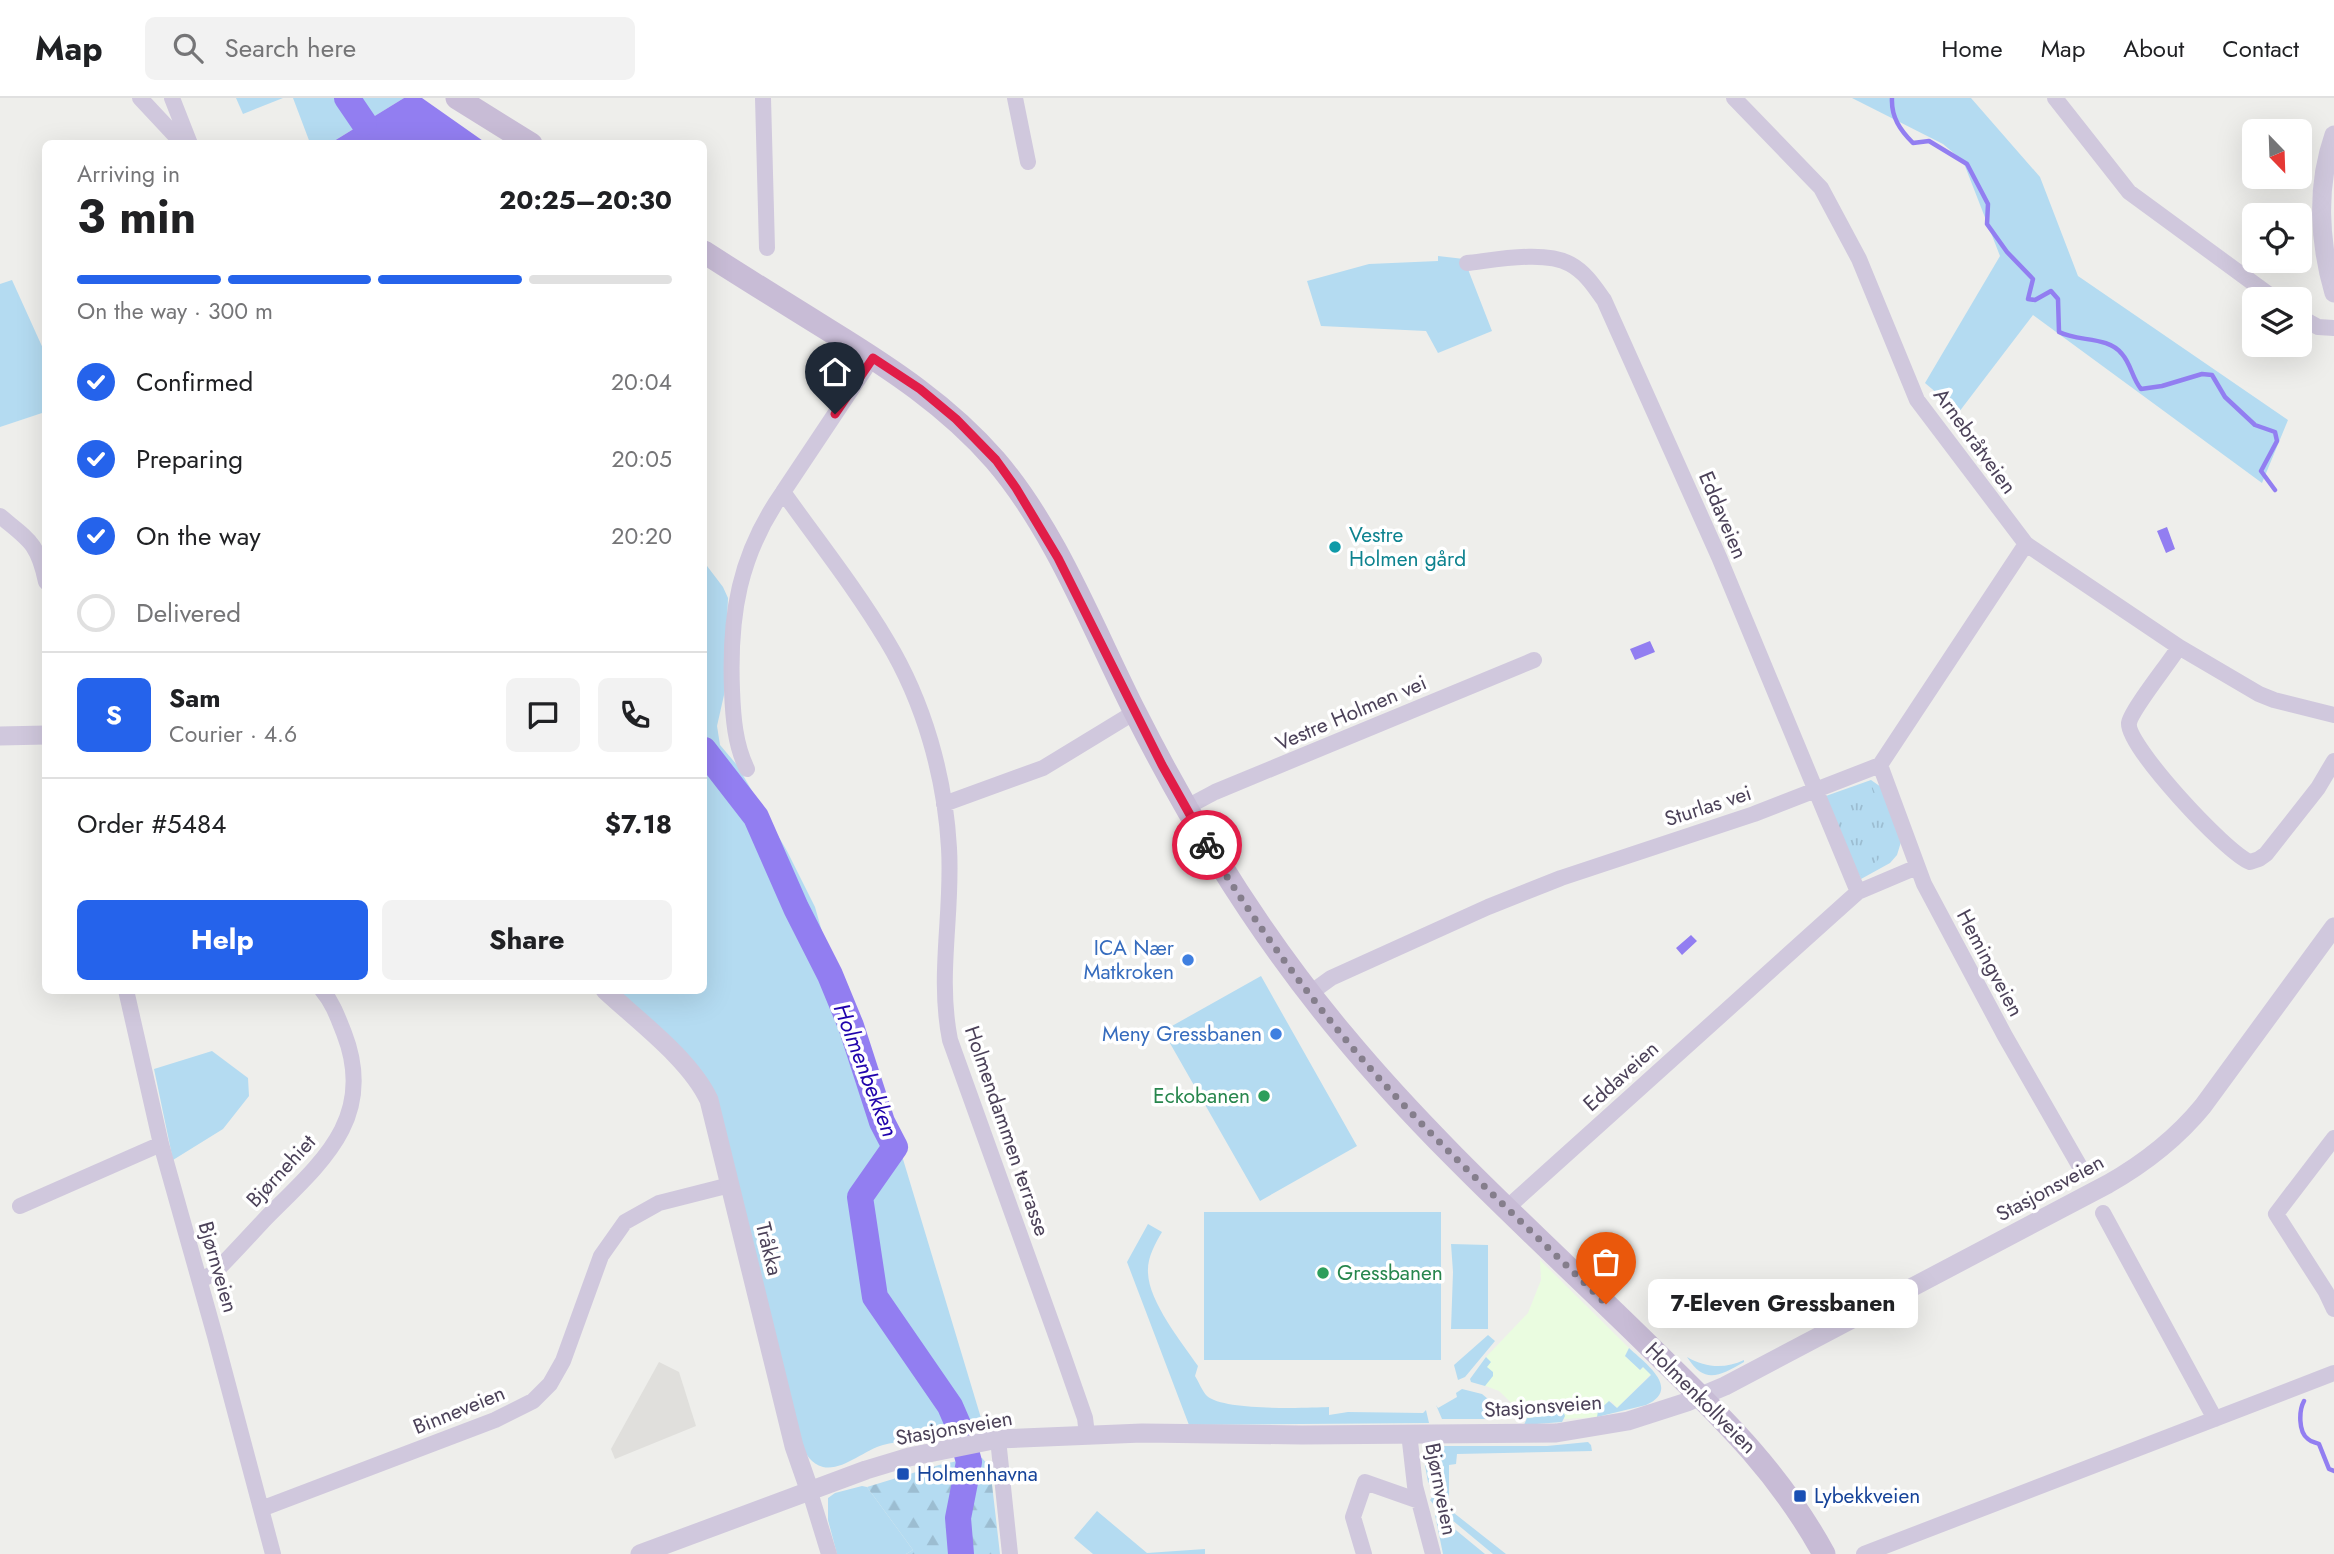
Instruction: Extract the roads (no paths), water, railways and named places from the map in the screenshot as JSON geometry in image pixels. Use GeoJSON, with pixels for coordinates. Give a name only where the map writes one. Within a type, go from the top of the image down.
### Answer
{"type":"FeatureCollection","features":[{"type":"Feature","properties":{"kind":"main road"},"geometry":{"type":"LineString","coordinates":[[457,98],[525,140]]}},
{"type":"Feature","properties":{"kind":"main road","name":"Holmenkollveien"},"geometry":{"type":"LineString","coordinates":[[707,254],[920,389],[956,419],[1006,473],[1054,550],[1185,808],[1235,889],[1309,994],[1401,1101],[1734,1429],[1773,1475],[1807,1523],[1824,1554]]}},
{"type":"Feature","properties":{"kind":"street"},"geometry":{"type":"LineString","coordinates":[[140,98],[179,140]]}},
{"type":"Feature","properties":{"kind":"street"},"geometry":{"type":"LineString","coordinates":[[173,98],[189,140]]}},
{"type":"Feature","properties":{"kind":"street"},"geometry":{"type":"LineString","coordinates":[[763,98],[767,248]]}},
{"type":"Feature","properties":{"kind":"street"},"geometry":{"type":"LineString","coordinates":[[1015,98],[1028,162]]}},
{"type":"Feature","properties":{"kind":"street","name":"Arnebråtveien"},"geometry":{"type":"LineString","coordinates":[[1734,98],[1821,188],[1859,259],[1917,400],[2026,544],[2179,647],[2267,697],[2334,715]]}},
{"type":"Feature","properties":{"kind":"street"},"geometry":{"type":"LineString","coordinates":[[2055,98],[2129,192],[2259,287]]}},
{"type":"Feature","properties":{"kind":"street"},"geometry":{"type":"LineString","coordinates":[[2334,135],[2325,176],[2321,221],[2334,293]]}},
{"type":"Feature","properties":{"kind":"street","name":"Eddaveien"},"geometry":{"type":"LineString","coordinates":[[1467,262],[1513,258],[1557,259],[1571,264],[1588,278],[1604,300],[1719,557],[1858,892]]}},
{"type":"Feature","properties":{"kind":"street"},"geometry":{"type":"LineString","coordinates":[[2312,324],[2318,327],[2334,328]]}},
{"type":"Feature","properties":{"kind":"street"},"geometry":{"type":"LineString","coordinates":[[747,769],[741,758],[734,721],[731,662],[732,629],[742,573],[761,526],[873,358]]}},
{"type":"Feature","properties":{"kind":"street","name":"Holmendammen terrasse"},"geometry":{"type":"LineString","coordinates":[[783,492],[876,623],[900,664],[922,715],[944,804],[950,862],[943,1000],[950,1040],[1085,1418],[1087,1434]]}},
{"type":"Feature","properties":{"kind":"street"},"geometry":{"type":"LineString","coordinates":[[0,516],[35,546],[42,564]]}},
{"type":"Feature","properties":{"kind":"street"},"geometry":{"type":"LineString","coordinates":[[1880,765],[2026,544]]}},
{"type":"Feature","properties":{"kind":"street"},"geometry":{"type":"LineString","coordinates":[[2179,647],[2132,716],[2130,732],[2183,801],[2236,855],[2250,862],[2266,854],[2318,788],[2334,761]]}},
{"type":"Feature","properties":{"kind":"street","name":"Vestre Holmen vei"},"geometry":{"type":"LineString","coordinates":[[1185,808],[1224,788],[1534,660]]}},
{"type":"Feature","properties":{"kind":"street"},"geometry":{"type":"LineString","coordinates":[[944,804],[1043,768],[1135,712]]}},
{"type":"Feature","properties":{"kind":"street"},"geometry":{"type":"LineString","coordinates":[[0,736],[42,735]]}},
{"type":"Feature","properties":{"kind":"street","name":"Sturlas vei"},"geometry":{"type":"LineString","coordinates":[[1309,994],[1331,978],[1488,907],[1610,860],[1751,815],[1880,765]]}},
{"type":"Feature","properties":{"kind":"street","name":"Hemingveien"},"geometry":{"type":"LineString","coordinates":[[1880,765],[1917,867],[2005,1036],[2083,1172]]}},
{"type":"Feature","properties":{"kind":"street","name":"Eddaveien"},"geometry":{"type":"LineString","coordinates":[[1508,1207],[1858,892],[1917,867]]}},
{"type":"Feature","properties":{"kind":"street","name":"Stasjonsveien"},"geometry":{"type":"LineString","coordinates":[[640,1554],[809,1489],[895,1461],[998,1439],[1087,1434],[1302,1435],[1574,1431],[1628,1421],[1702,1397],[2108,1184],[2155,1155],[2203,1106],[2334,927]]}},
{"type":"Feature","properties":{"kind":"street","name":"Bjørnveien"},"geometry":{"type":"LineString","coordinates":[[127,994],[160,1144],[273,1554]]}},
{"type":"Feature","properties":{"kind":"street","name":"Bjørnehiet"},"geometry":{"type":"LineString","coordinates":[[200,1282],[215,1272],[307,1180],[334,1144],[347,1117],[355,1079],[353,1058],[334,1006],[326,994]]}},
{"type":"Feature","properties":{"kind":"street","name":"Tråkka"},"geometry":{"type":"LineString","coordinates":[[609,994],[686,1066],[699,1081],[713,1112],[794,1446],[829,1554]]}},
{"type":"Feature","properties":{"kind":"street"},"geometry":{"type":"LineString","coordinates":[[2334,1138],[2276,1214],[2330,1290],[2334,1309]]}},
{"type":"Feature","properties":{"kind":"street"},"geometry":{"type":"LineString","coordinates":[[20,1206],[160,1144]]}},
{"type":"Feature","properties":{"kind":"street","name":"Binneveien"},"geometry":{"type":"LineString","coordinates":[[261,1509],[495,1420],[533,1401],[550,1384],[560,1368],[601,1256],[625,1222],[659,1203],[730,1185]]}},
{"type":"Feature","properties":{"kind":"street"},"geometry":{"type":"LineString","coordinates":[[2103,1213],[2215,1419]]}},
{"type":"Feature","properties":{"kind":"street"},"geometry":{"type":"LineString","coordinates":[[1864,1554],[2334,1373]]}},
{"type":"Feature","properties":{"kind":"street","name":"Bjørnveien"},"geometry":{"type":"LineString","coordinates":[[1409,1433],[1412,1468],[1433,1554]]}},
{"type":"Feature","properties":{"kind":"street"},"geometry":{"type":"LineString","coordinates":[[998,1439],[1010,1554]]}},
{"type":"Feature","properties":{"kind":"street"},"geometry":{"type":"LineString","coordinates":[[1364,1554],[1353,1517],[1365,1482],[1419,1501]]}},
{"type":"Feature","properties":{"kind":"waterway","name":"Holmenbekken"},"geometry":{"type":"LineString","coordinates":[[347,98],[364,123]]}},
{"type":"Feature","properties":{"kind":"waterway"},"geometry":{"type":"LineString","coordinates":[[1892,98],[1897,123],[1913,143],[1929,141],[1967,164],[1988,204],[1987,224],[2007,252],[2033,279],[2028,299],[2035,300],[2051,291],[2058,299],[2059,332],[2116,348],[2125,358],[2141,389],[2162,386],[2202,374],[2212,375],[2225,397],[2255,425],[2275,432],[2277,441],[2261,471],[2275,490]]}},
{"type":"Feature","properties":{"kind":"waterway","name":"Holmenbekken"},"geometry":{"type":"LineString","coordinates":[[707,754],[756,817],[796,908],[830,975],[851,1026],[882,1122],[895,1147],[860,1197],[875,1297],[950,1406],[960,1429],[969,1462],[958,1518],[961,1554]]}},
{"type":"Feature","properties":{"kind":"waterway"},"geometry":{"type":"LineString","coordinates":[[2304,1401],[2300,1415],[2302,1431],[2309,1440],[2319,1444],[2329,1469],[2334,1471]]}},
{"type":"Feature","properties":{"kind":"place","name":"Vestre Holmen gård"},"geometry":{"type":"Point","coordinates":[1335,547]}},
{"type":"Feature","properties":{"kind":"place","name":"ICA Nær Matkroken"},"geometry":{"type":"Point","coordinates":[1188,960]}},
{"type":"Feature","properties":{"kind":"place","name":"Meny Gressbanen"},"geometry":{"type":"Point","coordinates":[1276,1034]}},
{"type":"Feature","properties":{"kind":"place","name":"Eckobanen"},"geometry":{"type":"Point","coordinates":[1264,1096]}},
{"type":"Feature","properties":{"kind":"place","name":"Gressbanen"},"geometry":{"type":"Point","coordinates":[1323,1273]}},
{"type":"Feature","properties":{"kind":"place","name":"7-Eleven Gressbanen"},"geometry":{"type":"Point","coordinates":[1606,1304]}},
{"type":"Feature","properties":{"kind":"place","name":"Holmenhavna"},"geometry":{"type":"Point","coordinates":[903,1474]}},
{"type":"Feature","properties":{"kind":"place","name":"Lybekkveien"},"geometry":{"type":"Point","coordinates":[1800,1496]}}]}
